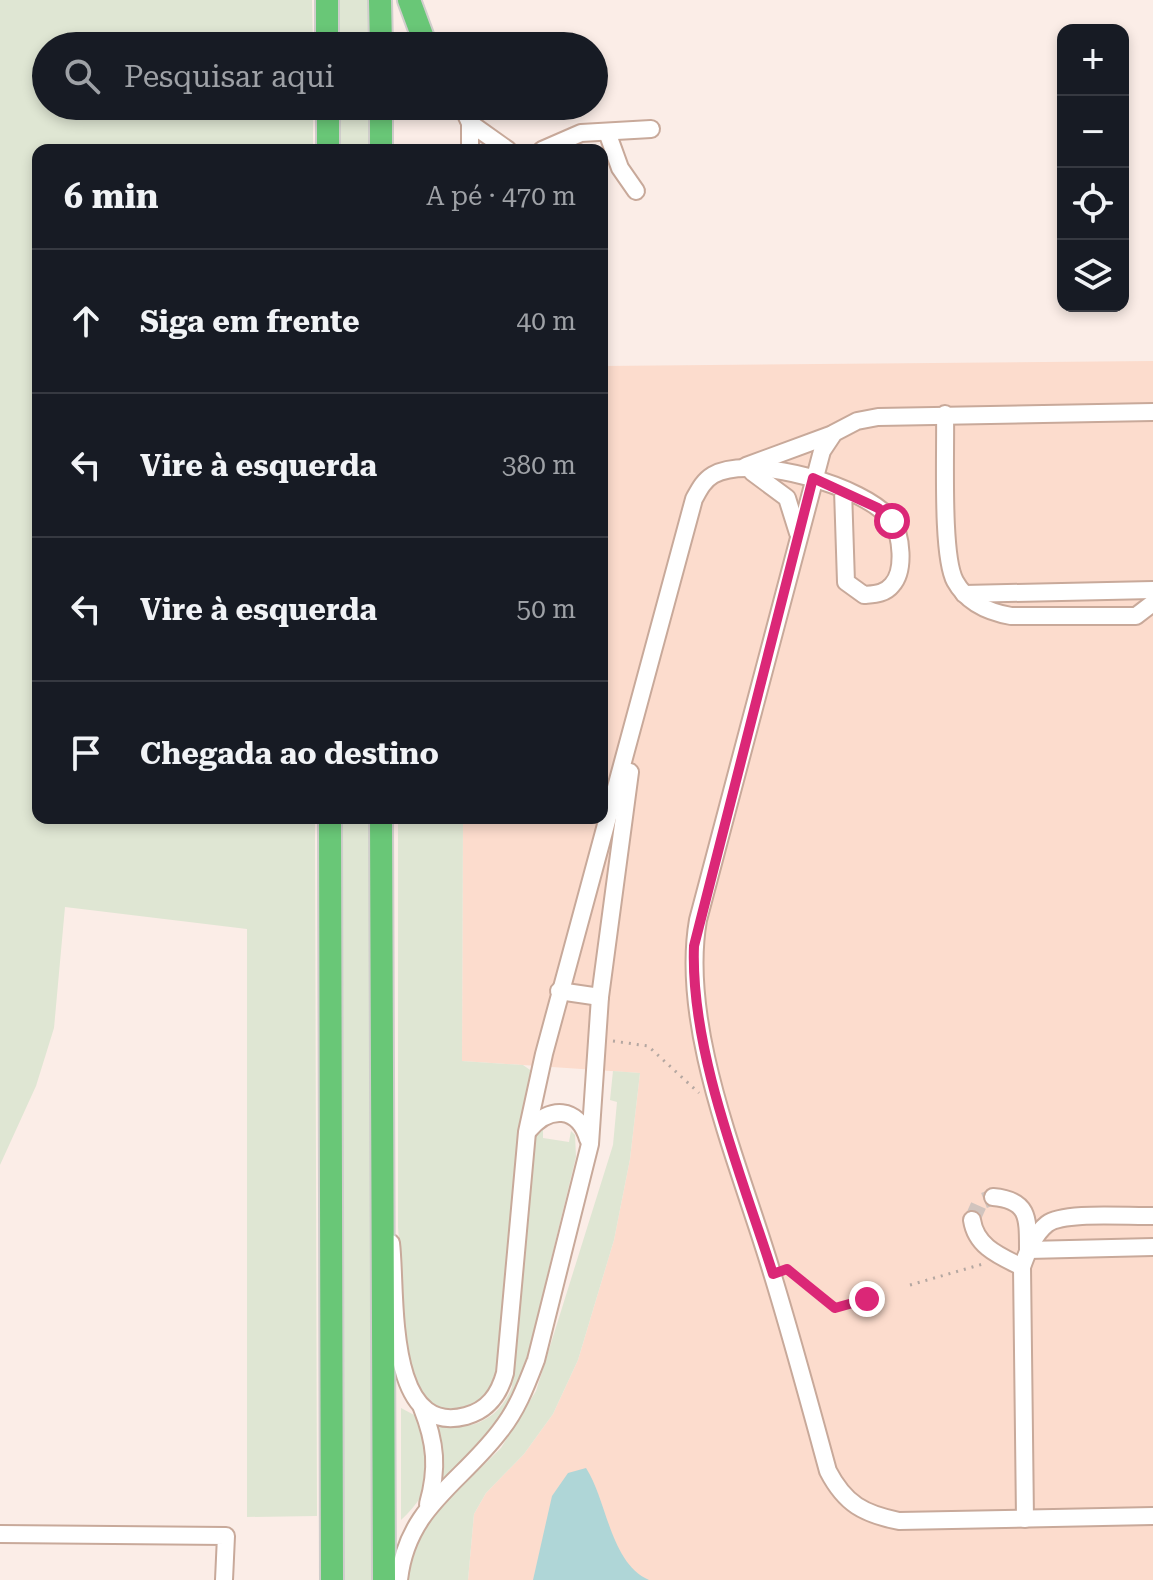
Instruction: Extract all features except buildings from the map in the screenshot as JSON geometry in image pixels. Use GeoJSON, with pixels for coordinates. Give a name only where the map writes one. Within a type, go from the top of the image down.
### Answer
{"type":"FeatureCollection","features":[{"type":"Feature","properties":{"kind":"highway"},"geometry":{"type":"LineString","coordinates":[[327,0],[327,32]]}},
{"type":"Feature","properties":{"kind":"highway"},"geometry":{"type":"LineString","coordinates":[[380,0],[381,32]]}},
{"type":"Feature","properties":{"kind":"highway"},"geometry":{"type":"LineString","coordinates":[[409,0],[421,32]]}},
{"type":"Feature","properties":{"kind":"highway"},"geometry":{"type":"LineString","coordinates":[[328,120],[328,144]]}},
{"type":"Feature","properties":{"kind":"highway"},"geometry":{"type":"LineString","coordinates":[[381,120],[381,144]]}},
{"type":"Feature","properties":{"kind":"highway"},"geometry":{"type":"LineString","coordinates":[[330,824],[332,1580]]}},
{"type":"Feature","properties":{"kind":"highway"},"geometry":{"type":"LineString","coordinates":[[381,824],[384,1580]]}},
{"type":"Feature","properties":{"kind":"highway"},"geometry":{"type":"LineString","coordinates":[[381,1015],[393,916],[393,824]]}},
{"type":"Feature","properties":{"kind":"lane"},"geometry":{"type":"LineString","coordinates":[[469,120],[470,144]]}},
{"type":"Feature","properties":{"kind":"lane"},"geometry":{"type":"LineString","coordinates":[[470,123],[500,144]]}},
{"type":"Feature","properties":{"kind":"lane"},"geometry":{"type":"LineString","coordinates":[[556,144],[581,133],[651,129]]}},
{"type":"Feature","properties":{"kind":"lane"},"geometry":{"type":"LineString","coordinates":[[607,132],[620,168],[636,191]]}},
{"type":"Feature","properties":{"kind":"lane"},"geometry":{"type":"LineString","coordinates":[[608,820],[694,499],[712,476],[834,433],[857,421],[878,417],[1153,412]]}},
{"type":"Feature","properties":{"kind":"lane"},"geometry":{"type":"LineString","coordinates":[[945,414],[950,569],[964,594],[992,613],[1011,616],[1136,616],[1153,603]]}},
{"type":"Feature","properties":{"kind":"lane"},"geometry":{"type":"LineString","coordinates":[[834,433],[822,451],[813,478],[698,920],[693,956],[695,991],[721,1113],[773,1274],[828,1471],[838,1491],[852,1505],[869,1515],[899,1521],[1153,1516]]}},
{"type":"Feature","properties":{"kind":"lane"},"geometry":{"type":"LineString","coordinates":[[744,467],[813,478],[843,490],[878,508],[892,521],[898,535],[900,569],[893,585],[882,592],[864,595],[846,582],[843,490]]}},
{"type":"Feature","properties":{"kind":"lane"},"geometry":{"type":"LineString","coordinates":[[744,467],[787,498],[798,533]]}},
{"type":"Feature","properties":{"kind":"lane"},"geometry":{"type":"LineString","coordinates":[[964,594],[1153,590]]}},
{"type":"Feature","properties":{"kind":"lane"},"geometry":{"type":"LineString","coordinates":[[399,1580],[410,1534],[428,1506],[499,1434],[523,1394],[536,1360],[590,1144],[600,997],[623,810],[647,683]]}},
{"type":"Feature","properties":{"kind":"lane"},"geometry":{"type":"LineString","coordinates":[[422,1408],[459,1418],[475,1414],[500,1391],[505,1373],[527,1132],[559,991],[607,824]]}},
{"type":"Feature","properties":{"kind":"lane"},"geometry":{"type":"LineString","coordinates":[[559,991],[600,997]]}},
{"type":"Feature","properties":{"kind":"lane"},"geometry":{"type":"LineString","coordinates":[[527,1132],[539,1118],[550,1112],[568,1113],[579,1119],[590,1144]]}},
{"type":"Feature","properties":{"kind":"lane"},"geometry":{"type":"LineString","coordinates":[[383,1182],[396,1276],[398,1348],[404,1377],[422,1408],[436,1454],[436,1476],[428,1506]]}},
{"type":"Feature","properties":{"kind":"lane"},"geometry":{"type":"LineString","coordinates":[[993,1197],[1012,1199],[1023,1209],[1028,1250]]}},
{"type":"Feature","properties":{"kind":"lane"},"geometry":{"type":"LineString","coordinates":[[1025,1519],[1022,1267],[1028,1250],[1047,1224],[1063,1218],[1153,1216]]}},
{"type":"Feature","properties":{"kind":"lane"},"geometry":{"type":"LineString","coordinates":[[972,1220],[974,1234],[1004,1258],[1022,1267]]}},
{"type":"Feature","properties":{"kind":"lane"},"geometry":{"type":"LineString","coordinates":[[1028,1250],[1153,1247]]}},
{"type":"Feature","properties":{"kind":"lane"},"geometry":{"type":"LineString","coordinates":[[0,1534],[226,1536],[224,1580]]}},
{"type":"Feature","properties":{"kind":"path"},"geometry":{"type":"LineString","coordinates":[[598,1038],[648,1046],[700,1094]]}},
{"type":"Feature","properties":{"kind":"path"},"geometry":{"type":"LineString","coordinates":[[910,1285],[1004,1258]]}},
{"type":"Feature","properties":{"kind":"path"},"geometry":{"type":"LineString","coordinates":[[773,1274],[787,1269],[835,1308],[867,1299]]}},
{"type":"Feature","properties":{"kind":"shaded area"},"geometry":{"type":"Polygon","coordinates":[[[1153,361],[1153,1580],[468,1580],[474,1514],[486,1493],[524,1454],[553,1414],[578,1360],[614,1240],[630,1159],[640,1073],[462,1061],[463,824],[608,824],[608,366],[1153,361]]]}},
{"type":"Feature","properties":{"kind":"green space"},"geometry":{"type":"Polygon","coordinates":[[[0,0],[312,0],[313,32],[32,32],[32,120],[313,120],[313,144],[32,144],[32,824],[315,824],[317,1516],[247,1517],[247,929],[65,907],[54,1028],[36,1086],[0,1165],[0,0]]]}},
{"type":"Feature","properties":{"kind":"green space"},"geometry":{"type":"Polygon","coordinates":[[[336,0],[370,0],[371,32],[336,32],[336,0]]]}},
{"type":"Feature","properties":{"kind":"green space"},"geometry":{"type":"Polygon","coordinates":[[[336,120],[371,120],[371,144],[337,144],[336,120]]]}},
{"type":"Feature","properties":{"kind":"green space"},"geometry":{"type":"Polygon","coordinates":[[[340,824],[373,824],[376,1580],[341,1580],[340,824]]]}},
{"type":"Feature","properties":{"kind":"green space"},"geometry":{"type":"Polygon","coordinates":[[[398,824],[463,824],[462,1061],[523,1065],[533,1072],[520,1121],[496,1370],[487,1396],[478,1405],[450,1411],[436,1408],[424,1399],[409,1372],[398,1227],[398,824]]]}},
{"type":"Feature","properties":{"kind":"green space"},"geometry":{"type":"Polygon","coordinates":[[[613,1071],[640,1073],[630,1159],[614,1240],[578,1360],[553,1414],[524,1454],[486,1493],[474,1514],[468,1580],[407,1580],[410,1557],[426,1521],[501,1448],[536,1391],[613,1145],[617,1102],[610,1100],[613,1071]]]}},
{"type":"Feature","properties":{"kind":"green space"},"geometry":{"type":"Polygon","coordinates":[[[543,1129],[543,1138],[569,1142],[571,1131],[575,1135],[576,1157],[524,1371],[503,1415],[442,1481],[441,1441],[436,1425],[460,1427],[482,1421],[499,1408],[512,1387],[534,1145],[536,1136],[543,1129]]]}},
{"type":"Feature","properties":{"kind":"green space"},"geometry":{"type":"Polygon","coordinates":[[[401,1408],[418,1417],[427,1446],[429,1472],[421,1496],[401,1520],[401,1408]]]}},
{"type":"Feature","properties":{"kind":"water"},"geometry":{"type":"Polygon","coordinates":[[[586,1468],[617,1546],[636,1572],[649,1580],[533,1580],[552,1496],[568,1473],[586,1468]]]}},
{"type":"Feature","properties":{"kind":"tunnel"},"geometry":{"type":"LineString","coordinates":[[972,1220],[980,1202],[993,1197]]}},
{"type":"Feature","properties":{"kind":"route"},"geometry":{"type":"LineString","coordinates":[[867,1299],[835,1308],[787,1269],[773,1274],[721,1113],[701,1026],[693,966],[698,920],[813,478],[878,508],[892,521]]}}]}
